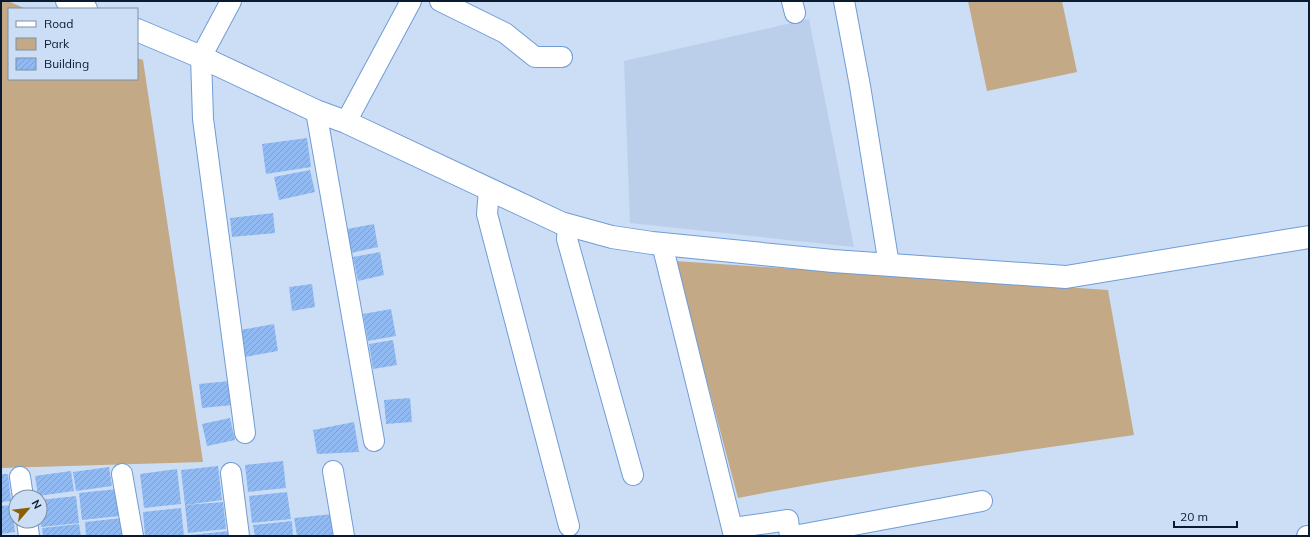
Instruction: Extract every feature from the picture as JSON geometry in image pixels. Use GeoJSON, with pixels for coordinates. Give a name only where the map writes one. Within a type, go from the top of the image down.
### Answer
{"type":"FeatureCollection","features":[{"type":"Feature","properties":{"kind":"street"},"geometry":{"type":"LineString","coordinates":[[68,1],[84,8]]}},
{"type":"Feature","properties":{"kind":"street"},"geometry":{"type":"LineString","coordinates":[[231,1],[201,57],[203,119],[245,434]]}},
{"type":"Feature","properties":{"kind":"street"},"geometry":{"type":"LineString","coordinates":[[346,122],[411,1]]}},
{"type":"Feature","properties":{"kind":"street"},"geometry":{"type":"LineString","coordinates":[[440,1],[505,33],[535,57],[562,57]]}},
{"type":"Feature","properties":{"kind":"street"},"geometry":{"type":"LineString","coordinates":[[844,1],[860,86],[889,265]]}},
{"type":"Feature","properties":{"kind":"street"},"geometry":{"type":"LineString","coordinates":[[138,30],[201,57],[316,111],[346,122],[568,225],[612,237],[662,244],[833,262],[1066,277],[1309,237]]}},
{"type":"Feature","properties":{"kind":"street"},"geometry":{"type":"LineString","coordinates":[[316,111],[374,441]]}},
{"type":"Feature","properties":{"kind":"street"},"geometry":{"type":"LineString","coordinates":[[489,189],[487,214],[569,526]]}},
{"type":"Feature","properties":{"kind":"street"},"geometry":{"type":"LineString","coordinates":[[568,225],[567,239],[633,475]]}},
{"type":"Feature","properties":{"kind":"street"},"geometry":{"type":"LineString","coordinates":[[662,244],[734,532],[788,520],[790,536]]}},
{"type":"Feature","properties":{"kind":"street"},"geometry":{"type":"LineString","coordinates":[[332,471],[344,536]]}},
{"type":"Feature","properties":{"kind":"street"},"geometry":{"type":"LineString","coordinates":[[231,473],[239,536]]}},
{"type":"Feature","properties":{"kind":"street"},"geometry":{"type":"LineString","coordinates":[[122,474],[133,536]]}},
{"type":"Feature","properties":{"kind":"street"},"geometry":{"type":"LineString","coordinates":[[20,477],[22,489]]}},
{"type":"Feature","properties":{"kind":"street"},"geometry":{"type":"LineString","coordinates":[[794,536],[982,501]]}},
{"type":"Feature","properties":{"kind":"shaded area"},"geometry":{"type":"Polygon","coordinates":[[[809,19],[854,247],[630,223],[624,61],[809,19]]]}},
{"type":"Feature","properties":{"kind":"green space"},"geometry":{"type":"Polygon","coordinates":[[[1,1],[8,1],[24,8],[8,8],[8,80],[138,80],[138,58],[143,60],[203,462],[1,468],[1,1]]]}},
{"type":"Feature","properties":{"kind":"green space"},"geometry":{"type":"Polygon","coordinates":[[[968,1],[1062,1],[1077,72],[987,91],[968,1]]]}},
{"type":"Feature","properties":{"kind":"green space"},"geometry":{"type":"Polygon","coordinates":[[[675,261],[1108,290],[1134,435],[985,456],[738,498],[675,261]]]}},
{"type":"Feature","properties":{"kind":"building"},"geometry":{"type":"Polygon","coordinates":[[[307,138],[311,167],[266,174],[262,144],[307,138]]]}},
{"type":"Feature","properties":{"kind":"building"},"geometry":{"type":"Polygon","coordinates":[[[310,170],[315,192],[279,200],[274,177],[310,170]]]}},
{"type":"Feature","properties":{"kind":"building"},"geometry":{"type":"Polygon","coordinates":[[[273,213],[275,233],[232,237],[230,218],[273,213]]]}},
{"type":"Feature","properties":{"kind":"building"},"geometry":{"type":"Polygon","coordinates":[[[374,224],[378,247],[351,253],[347,229],[374,224]]]}},
{"type":"Feature","properties":{"kind":"building"},"geometry":{"type":"Polygon","coordinates":[[[380,252],[384,275],[358,281],[353,257],[380,252]]]}},
{"type":"Feature","properties":{"kind":"building"},"geometry":{"type":"Polygon","coordinates":[[[312,284],[315,307],[292,311],[289,287],[312,284]]]}},
{"type":"Feature","properties":{"kind":"building"},"geometry":{"type":"Polygon","coordinates":[[[391,309],[396,336],[368,341],[363,314],[391,309]]]}},
{"type":"Feature","properties":{"kind":"building"},"geometry":{"type":"Polygon","coordinates":[[[274,324],[278,351],[245,357],[240,330],[274,324]]]}},
{"type":"Feature","properties":{"kind":"building"},"geometry":{"type":"Polygon","coordinates":[[[393,340],[397,365],[373,369],[369,344],[393,340]]]}},
{"type":"Feature","properties":{"kind":"building"},"geometry":{"type":"Polygon","coordinates":[[[230,381],[233,405],[202,408],[199,384],[230,381]]]}},
{"type":"Feature","properties":{"kind":"building"},"geometry":{"type":"Polygon","coordinates":[[[410,398],[412,422],[386,424],[384,400],[410,398]]]}},
{"type":"Feature","properties":{"kind":"building"},"geometry":{"type":"Polygon","coordinates":[[[230,418],[235,440],[207,446],[202,424],[230,418]]]}},
{"type":"Feature","properties":{"kind":"building"},"geometry":{"type":"Polygon","coordinates":[[[354,422],[359,452],[317,454],[313,430],[354,422]]]}},
{"type":"Feature","properties":{"kind":"building"},"geometry":{"type":"Polygon","coordinates":[[[283,461],[286,488],[248,492],[245,465],[283,461]]]}},
{"type":"Feature","properties":{"kind":"building"},"geometry":{"type":"Polygon","coordinates":[[[218,466],[222,500],[185,505],[181,470],[218,466]]]}},
{"type":"Feature","properties":{"kind":"building"},"geometry":{"type":"Polygon","coordinates":[[[109,467],[112,486],[76,491],[73,472],[109,467]]]}},
{"type":"Feature","properties":{"kind":"building"},"geometry":{"type":"Polygon","coordinates":[[[177,469],[181,504],[144,508],[140,474],[177,469]]]}},
{"type":"Feature","properties":{"kind":"building"},"geometry":{"type":"Polygon","coordinates":[[[71,471],[74,491],[48,495],[48,489],[37,489],[35,476],[71,471]]]}},
{"type":"Feature","properties":{"kind":"building"},"geometry":{"type":"Polygon","coordinates":[[[1,474],[8,474],[10,489],[8,489],[8,501],[1,502],[1,474]]]}},
{"type":"Feature","properties":{"kind":"building"},"geometry":{"type":"Polygon","coordinates":[[[117,489],[120,516],[82,520],[79,493],[117,489]]]}},
{"type":"Feature","properties":{"kind":"building"},"geometry":{"type":"Polygon","coordinates":[[[287,492],[291,519],[252,523],[249,496],[287,492]]]}},
{"type":"Feature","properties":{"kind":"building"},"geometry":{"type":"Polygon","coordinates":[[[76,496],[79,523],[48,526],[48,499],[76,496]]]}},
{"type":"Feature","properties":{"kind":"building"},"geometry":{"type":"Polygon","coordinates":[[[223,502],[226,529],[188,533],[185,505],[223,502]]]}},
{"type":"Feature","properties":{"kind":"building"},"geometry":{"type":"Polygon","coordinates":[[[8,505],[8,529],[15,529],[15,532],[1,534],[1,506],[8,505]]]}},
{"type":"Feature","properties":{"kind":"building"},"geometry":{"type":"Polygon","coordinates":[[[181,508],[184,536],[145,536],[143,512],[181,508]]]}},
{"type":"Feature","properties":{"kind":"building"},"geometry":{"type":"Polygon","coordinates":[[[332,514],[335,536],[297,536],[294,518],[332,514]]]}},
{"type":"Feature","properties":{"kind":"building"},"geometry":{"type":"Polygon","coordinates":[[[122,518],[124,536],[86,536],[85,522],[122,518]]]}},
{"type":"Feature","properties":{"kind":"building"},"geometry":{"type":"Polygon","coordinates":[[[292,521],[293,536],[255,536],[253,525],[292,521]]]}},
{"type":"Feature","properties":{"kind":"building"},"geometry":{"type":"Polygon","coordinates":[[[79,524],[81,536],[43,536],[42,529],[48,529],[48,527],[79,524]]]}},
{"type":"Feature","properties":{"kind":"building"},"geometry":{"type":"Polygon","coordinates":[[[229,531],[229,536],[191,536],[191,535],[229,531]]]}}]}
